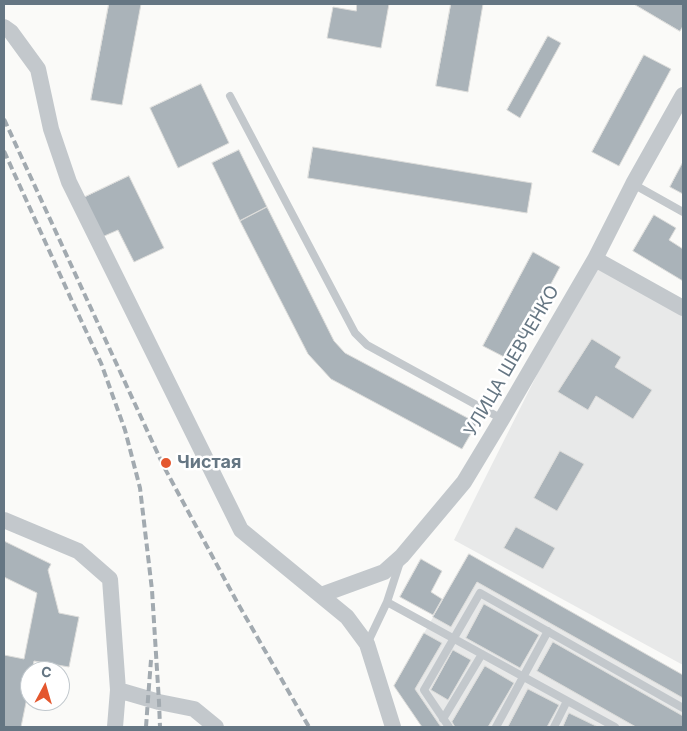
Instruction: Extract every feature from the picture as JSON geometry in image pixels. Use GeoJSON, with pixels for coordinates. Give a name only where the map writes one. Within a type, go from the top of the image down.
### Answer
{"type":"FeatureCollection","features":[{"type":"Feature","properties":{"kind":"street"},"geometry":{"type":"LineString","coordinates":[[4,27],[11,32],[38,69],[51,130],[69,182],[241,530],[347,617],[367,644],[393,727]]}},
{"type":"Feature","properties":{"kind":"street","name":"УЛИЦА ШЕВЧЕНКО"},"geometry":{"type":"LineString","coordinates":[[321,595],[384,572],[402,556],[464,482],[595,259],[633,184],[683,95]]}},
{"type":"Feature","properties":{"kind":"street"},"geometry":{"type":"LineString","coordinates":[[595,259],[683,308]]}},
{"type":"Feature","properties":{"kind":"street"},"geometry":{"type":"LineString","coordinates":[[4,520],[78,551],[110,579],[118,690],[115,727]]}},
{"type":"Feature","properties":{"kind":"street"},"geometry":{"type":"LineString","coordinates":[[118,690],[159,702],[194,708],[216,727]]}},
{"type":"Feature","properties":{"kind":"lane"},"geometry":{"type":"LineString","coordinates":[[230,96],[355,333],[367,345],[502,419]]}},
{"type":"Feature","properties":{"kind":"lane"},"geometry":{"type":"LineString","coordinates":[[633,184],[683,212]]}},
{"type":"Feature","properties":{"kind":"lane"},"geometry":{"type":"LineString","coordinates":[[367,644],[387,602],[402,556]]}},
{"type":"Feature","properties":{"kind":"lane"},"geometry":{"type":"LineString","coordinates":[[449,727],[424,690],[480,593],[683,708]]}},
{"type":"Feature","properties":{"kind":"lane"},"geometry":{"type":"LineString","coordinates":[[387,602],[612,726]]}},
{"type":"Feature","properties":{"kind":"lane"},"geometry":{"type":"LineString","coordinates":[[496,727],[548,631]]}},
{"type":"Feature","properties":{"kind":"lane"},"geometry":{"type":"LineString","coordinates":[[444,719],[482,654]]}},
{"type":"Feature","properties":{"kind":"lane"},"geometry":{"type":"LineString","coordinates":[[554,727],[567,701]]}},
{"type":"Feature","properties":{"kind":"shaded area"},"geometry":{"type":"Polygon","coordinates":[[[595,259],[683,308],[683,665],[454,540],[595,259]]]}},
{"type":"Feature","properties":{"kind":"shaded area"},"geometry":{"type":"Polygon","coordinates":[[[469,554],[683,675],[683,727],[422,727],[394,686],[469,554]]]}},
{"type":"Feature","properties":{"kind":"building"},"geometry":{"type":"Polygon","coordinates":[[[109,4],[141,4],[122,105],[91,100],[109,4]]]}},
{"type":"Feature","properties":{"kind":"building"},"geometry":{"type":"Polygon","coordinates":[[[357,4],[389,4],[381,48],[327,38],[333,7],[356,11],[357,4]]]}},
{"type":"Feature","properties":{"kind":"building"},"geometry":{"type":"Polygon","coordinates":[[[451,4],[483,4],[468,92],[436,86],[451,4]]]}},
{"type":"Feature","properties":{"kind":"building"},"geometry":{"type":"Polygon","coordinates":[[[634,4],[683,4],[683,26],[680,31],[634,4]]]}},
{"type":"Feature","properties":{"kind":"building"},"geometry":{"type":"Polygon","coordinates":[[[548,36],[561,43],[520,118],[507,110],[548,36]]]}},
{"type":"Feature","properties":{"kind":"building"},"geometry":{"type":"Polygon","coordinates":[[[644,55],[671,69],[619,166],[592,152],[644,55]]]}},
{"type":"Feature","properties":{"kind":"building"},"geometry":{"type":"Polygon","coordinates":[[[201,84],[229,143],[178,168],[150,108],[201,84]]]}},
{"type":"Feature","properties":{"kind":"building"},"geometry":{"type":"Polygon","coordinates":[[[313,147],[532,183],[527,213],[308,178],[313,147]]]}},
{"type":"Feature","properties":{"kind":"building"},"geometry":{"type":"Polygon","coordinates":[[[239,150],[267,207],[240,221],[212,163],[239,150]]]}},
{"type":"Feature","properties":{"kind":"building"},"geometry":{"type":"Polygon","coordinates":[[[683,162],[683,194],[670,187],[683,162]]]}},
{"type":"Feature","properties":{"kind":"building"},"geometry":{"type":"Polygon","coordinates":[[[129,176],[164,248],[134,262],[118,230],[102,237],[83,198],[129,176]]]}},
{"type":"Feature","properties":{"kind":"building"},"geometry":{"type":"Polygon","coordinates":[[[267,207],[334,341],[345,353],[477,423],[462,449],[331,379],[308,354],[240,221],[267,207]]]}},
{"type":"Feature","properties":{"kind":"building"},"geometry":{"type":"Polygon","coordinates":[[[654,215],[676,228],[669,240],[683,249],[683,281],[633,251],[654,215]]]}},
{"type":"Feature","properties":{"kind":"building"},"geometry":{"type":"Polygon","coordinates":[[[533,252],[560,267],[510,360],[483,346],[533,252]]]}},
{"type":"Feature","properties":{"kind":"building"},"geometry":{"type":"Polygon","coordinates":[[[592,339],[621,357],[615,367],[652,390],[633,419],[596,396],[588,410],[558,392],[592,339]]]}},
{"type":"Feature","properties":{"kind":"building"},"geometry":{"type":"Polygon","coordinates":[[[560,451],[584,464],[557,511],[534,498],[560,451]]]}},
{"type":"Feature","properties":{"kind":"building"},"geometry":{"type":"Polygon","coordinates":[[[516,527],[555,548],[543,569],[504,548],[516,527]]]}},
{"type":"Feature","properties":{"kind":"building"},"geometry":{"type":"Polygon","coordinates":[[[4,541],[51,564],[48,570],[59,613],[79,617],[70,662],[20,661],[20,711],[24,711],[21,727],[4,727],[4,655],[24,659],[37,593],[4,577],[4,541]]]}},
{"type":"Feature","properties":{"kind":"building"},"geometry":{"type":"Polygon","coordinates":[[[469,554],[683,675],[683,698],[477,582],[451,627],[433,617],[469,554]]]}},
{"type":"Feature","properties":{"kind":"building"},"geometry":{"type":"Polygon","coordinates":[[[421,559],[442,571],[431,592],[442,599],[433,615],[400,597],[421,559]]]}},
{"type":"Feature","properties":{"kind":"building"},"geometry":{"type":"Polygon","coordinates":[[[484,604],[539,635],[520,668],[466,638],[484,604]]]}},
{"type":"Feature","properties":{"kind":"building"},"geometry":{"type":"Polygon","coordinates":[[[424,633],[442,643],[415,689],[441,727],[422,727],[394,686],[424,633]]]}},
{"type":"Feature","properties":{"kind":"building"},"geometry":{"type":"Polygon","coordinates":[[[553,642],[683,716],[683,727],[636,727],[537,671],[553,642]]]}},
{"type":"Feature","properties":{"kind":"building"},"geometry":{"type":"Polygon","coordinates":[[[453,650],[471,660],[448,700],[431,690],[453,650]]]}},
{"type":"Feature","properties":{"kind":"building"},"geometry":{"type":"Polygon","coordinates":[[[485,666],[514,683],[488,727],[455,727],[452,722],[485,666]]]}},
{"type":"Feature","properties":{"kind":"building"},"geometry":{"type":"Polygon","coordinates":[[[528,689],[559,705],[547,727],[508,727],[528,689]]]}},
{"type":"Feature","properties":{"kind":"building"},"geometry":{"type":"Polygon","coordinates":[[[569,713],[598,727],[563,727],[569,713]]]}},
{"type":"Feature","properties":{"kind":"railway"},"geometry":{"type":"LineString","coordinates":[[4,119],[163,465],[237,602],[309,727]]}},
{"type":"Feature","properties":{"kind":"railway"},"geometry":{"type":"LineString","coordinates":[[4,151],[101,363],[125,430],[140,488],[152,590],[160,727]]}},
{"type":"Feature","properties":{"kind":"railway"},"geometry":{"type":"LineString","coordinates":[[146,727],[151,660]]}},
{"type":"Feature","properties":{"kind":"place","name":"Чистая"},"geometry":{"type":"Point","coordinates":[166,463]}}]}
